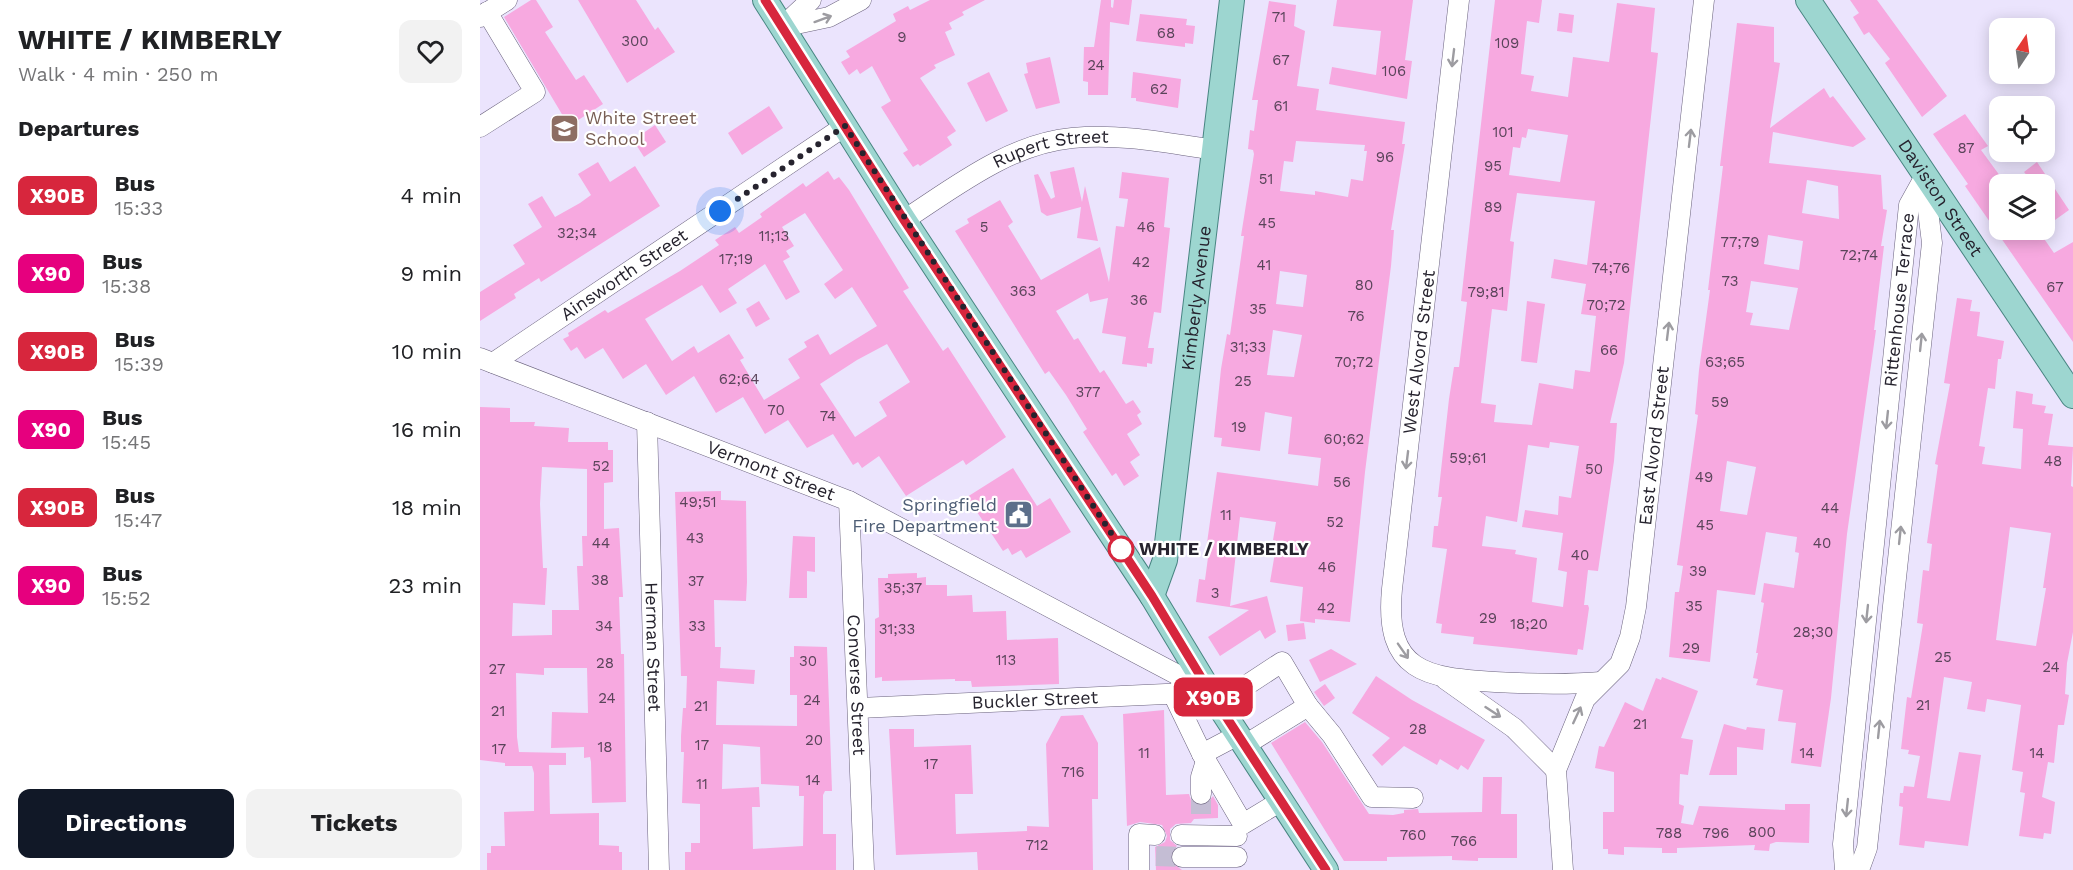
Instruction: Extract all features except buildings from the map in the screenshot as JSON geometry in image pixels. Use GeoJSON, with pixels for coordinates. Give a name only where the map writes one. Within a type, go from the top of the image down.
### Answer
{"type":"FeatureCollection","features":[{"type":"Feature","properties":{"kind":"main road"},"geometry":{"type":"LineString","coordinates":[[765,0],[904,220],[1152,596],[1214,698],[1326,870]]}},
{"type":"Feature","properties":{"kind":"main road","name":"Kimberly Avenue"},"geometry":{"type":"LineString","coordinates":[[1152,596],[1165,560],[1232,0]]}},
{"type":"Feature","properties":{"kind":"main road","name":"Daviston Street"},"geometry":{"type":"LineString","coordinates":[[1808,0],[1924,178],[2073,396]]}},
{"type":"Feature","properties":{"kind":"street"},"geometry":{"type":"LineString","coordinates":[[480,128],[535,92],[484,14],[507,0]]}},
{"type":"Feature","properties":{"kind":"street"},"geometry":{"type":"LineString","coordinates":[[782,27],[811,0]]}},
{"type":"Feature","properties":{"kind":"street"},"geometry":{"type":"LineString","coordinates":[[782,27],[810,23],[829,17],[861,0]]}},
{"type":"Feature","properties":{"kind":"street","name":"West Alvord Street"},"geometry":{"type":"LineString","coordinates":[[1459,0],[1389,614],[1392,632],[1403,653],[1416,666],[1444,678],[1514,728],[1556,770]]}},
{"type":"Feature","properties":{"kind":"street","name":"East Alvord Street"},"geometry":{"type":"LineString","coordinates":[[1563,870],[1556,770],[1579,711],[1601,682],[1617,669],[1623,658],[1636,607],[1704,0]]}},
{"type":"Feature","properties":{"kind":"street","name":"Ainsworth Street"},"geometry":{"type":"LineString","coordinates":[[487,361],[845,126]]}},
{"type":"Feature","properties":{"kind":"street","name":"Rupert Street"},"geometry":{"type":"LineString","coordinates":[[904,220],[984,169],[1052,142],[1092,137],[1215,150]]}},
{"type":"Feature","properties":{"kind":"street","name":"Rittenhouse Terrace"},"geometry":{"type":"LineString","coordinates":[[1845,870],[1843,844],[1909,205],[1924,178]]}},
{"type":"Feature","properties":{"kind":"street","name":"Rittenhouse Terrace"},"geometry":{"type":"LineString","coordinates":[[1859,870],[1867,848],[1932,243],[1924,178]]}},
{"type":"Feature","properties":{"kind":"street","name":"Vermont Street"},"geometry":{"type":"LineString","coordinates":[[487,361],[849,501],[1214,698]]}},
{"type":"Feature","properties":{"kind":"street","name":"Herman Street"},"geometry":{"type":"LineString","coordinates":[[647,422],[659,870]]}},
{"type":"Feature","properties":{"kind":"street","name":"Converse Street"},"geometry":{"type":"LineString","coordinates":[[849,501],[864,870]]}},
{"type":"Feature","properties":{"kind":"street"},"geometry":{"type":"LineString","coordinates":[[1214,698],[1282,662],[1308,706],[1332,735],[1372,796],[1413,798]]}},
{"type":"Feature","properties":{"kind":"street","name":"West Alvord Street"},"geometry":{"type":"LineString","coordinates":[[1444,678],[1548,685],[1601,682]]}},
{"type":"Feature","properties":{"kind":"street"},"geometry":{"type":"LineString","coordinates":[[1173,694],[1240,830],[1237,863],[1182,857]]}},
{"type":"Feature","properties":{"kind":"street","name":"Buckler Street"},"geometry":{"type":"LineString","coordinates":[[859,708],[1173,694],[1214,698]]}},
{"type":"Feature","properties":{"kind":"street"},"geometry":{"type":"LineString","coordinates":[[1204,757],[1308,706]]}},
{"type":"Feature","properties":{"kind":"street"},"geometry":{"type":"LineString","coordinates":[[1201,794],[1204,757]]}},
{"type":"Feature","properties":{"kind":"street"},"geometry":{"type":"LineString","coordinates":[[1181,835],[1202,827],[1240,830],[1281,801]]}},
{"type":"Feature","properties":{"kind":"street"},"geometry":{"type":"LineString","coordinates":[[1145,860],[1139,834],[1155,835]]}},
{"type":"Feature","properties":{"kind":"tunnel"},"geometry":{"type":"LineString","coordinates":[[1201,794],[1201,819]]}},
{"type":"Feature","properties":{"kind":"tunnel"},"geometry":{"type":"LineString","coordinates":[[1156,856],[1182,857]]}},
{"type":"Feature","properties":{"kind":"bus line","name":"X90B"},"geometry":{"type":"LineString","coordinates":[[765,0],[904,220],[1152,596],[1210,692],[1326,870]]}},
{"type":"Feature","properties":{"kind":"place","name":"White Street School"},"geometry":{"type":"Point","coordinates":[564,128]}},
{"type":"Feature","properties":{"kind":"place","name":"Springfield Fire Department"},"geometry":{"type":"Point","coordinates":[1018,515]}},
{"type":"Feature","properties":{"kind":"place","name":"WHITE / KIMBERLY"},"geometry":{"type":"Point","coordinates":[1121,549]}},
{"type":"Feature","properties":{"kind":"route"},"geometry":{"type":"LineString","coordinates":[[720,211],[845,126],[904,220],[1126,556],[1121,549]]}}]}
